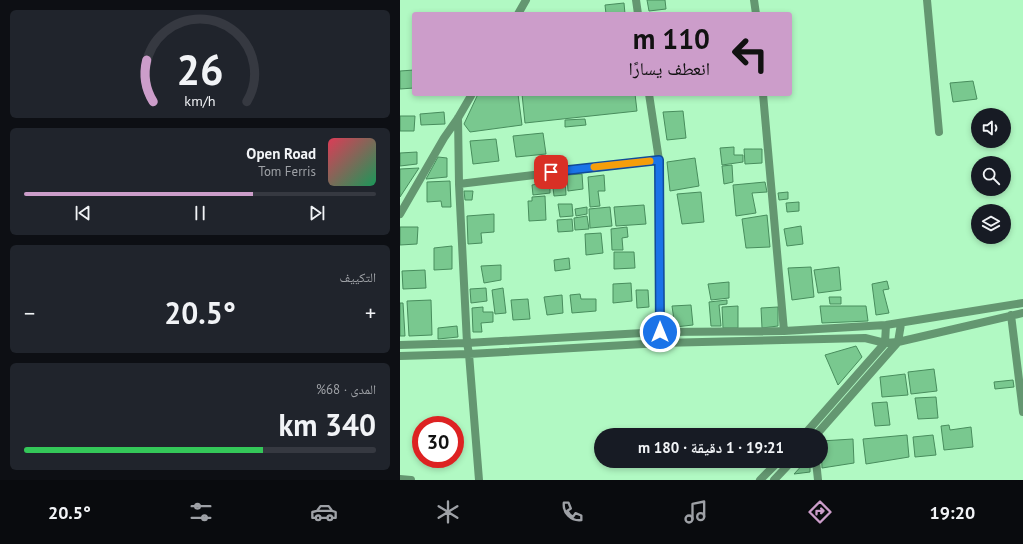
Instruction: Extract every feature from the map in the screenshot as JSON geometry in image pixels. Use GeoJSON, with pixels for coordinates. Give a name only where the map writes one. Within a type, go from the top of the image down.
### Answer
{"type":"FeatureCollection","features":[{"type":"Feature","properties":{"kind":"street"},"geometry":{"type":"LineString","coordinates":[[519,12],[526,0]]}},
{"type":"Feature","properties":{"kind":"street"},"geometry":{"type":"LineString","coordinates":[[636,0],[638,12]]}},
{"type":"Feature","properties":{"kind":"street"},"geometry":{"type":"LineString","coordinates":[[754,0],[756,12]]}},
{"type":"Feature","properties":{"kind":"street"},"geometry":{"type":"LineString","coordinates":[[927,0],[939,132]]}},
{"type":"Feature","properties":{"kind":"street"},"geometry":{"type":"LineString","coordinates":[[400,214],[444,138],[471,96]]}},
{"type":"Feature","properties":{"kind":"street"},"geometry":{"type":"LineString","coordinates":[[650,96],[659,160],[660,332]]}},
{"type":"Feature","properties":{"kind":"street"},"geometry":{"type":"LineString","coordinates":[[763,96],[784,331]]}},
{"type":"Feature","properties":{"kind":"street"},"geometry":{"type":"LineString","coordinates":[[458,118],[459,184],[467,343],[479,480]]}},
{"type":"Feature","properties":{"kind":"street"},"geometry":{"type":"LineString","coordinates":[[459,184],[659,160]]}},
{"type":"Feature","properties":{"kind":"street"},"geometry":{"type":"LineString","coordinates":[[400,345],[467,343],[660,332],[784,331],[886,326],[1023,303]]}},
{"type":"Feature","properties":{"kind":"street"},"geometry":{"type":"LineString","coordinates":[[400,356],[469,354],[669,343],[865,338],[885,343],[898,342],[1023,313]]}},
{"type":"Feature","properties":{"kind":"street"},"geometry":{"type":"LineString","coordinates":[[1011,315],[1023,412]]}},
{"type":"Feature","properties":{"kind":"street"},"geometry":{"type":"LineString","coordinates":[[822,428],[898,342],[901,324]]}},
{"type":"Feature","properties":{"kind":"street"},"geometry":{"type":"LineString","coordinates":[[810,428],[885,343],[886,326]]}},
{"type":"Feature","properties":{"kind":"street"},"geometry":{"type":"LineString","coordinates":[[760,480],[772,468]]}},
{"type":"Feature","properties":{"kind":"street"},"geometry":{"type":"LineString","coordinates":[[774,480],[785,468]]}},
{"type":"Feature","properties":{"kind":"street"},"geometry":{"type":"LineString","coordinates":[[817,468],[818,480]]}},
{"type":"Feature","properties":{"kind":"street"},"geometry":{"type":"LineString","coordinates":[[400,479],[411,480]]}},
{"type":"Feature","properties":{"kind":"building"},"geometry":{"type":"Polygon","coordinates":[[[647,0],[665,0],[666,9],[649,11],[647,0]]]}},
{"type":"Feature","properties":{"kind":"building"},"geometry":{"type":"Polygon","coordinates":[[[624,3],[625,12],[606,12],[605,5],[624,3]]]}},
{"type":"Feature","properties":{"kind":"building"},"geometry":{"type":"Polygon","coordinates":[[[412,70],[412,88],[400,89],[400,71],[412,70]]]}},
{"type":"Feature","properties":{"kind":"building"},"geometry":{"type":"Polygon","coordinates":[[[973,81],[977,99],[953,102],[950,83],[973,81]]]}},
{"type":"Feature","properties":{"kind":"building"},"geometry":{"type":"Polygon","coordinates":[[[477,96],[518,96],[522,125],[470,132],[464,124],[477,96]]]}},
{"type":"Feature","properties":{"kind":"building"},"geometry":{"type":"Polygon","coordinates":[[[522,96],[635,96],[637,111],[525,123],[522,96]]]}},
{"type":"Feature","properties":{"kind":"building"},"geometry":{"type":"Polygon","coordinates":[[[683,111],[686,138],[667,140],[663,112],[683,111]]]}},
{"type":"Feature","properties":{"kind":"building"},"geometry":{"type":"Polygon","coordinates":[[[444,112],[445,124],[421,125],[420,114],[444,112]]]}},
{"type":"Feature","properties":{"kind":"building"},"geometry":{"type":"Polygon","coordinates":[[[400,116],[415,116],[414,131],[400,131],[400,116]]]}},
{"type":"Feature","properties":{"kind":"building"},"geometry":{"type":"Polygon","coordinates":[[[585,119],[586,125],[565,127],[565,120],[585,119]]]}},
{"type":"Feature","properties":{"kind":"building"},"geometry":{"type":"Polygon","coordinates":[[[543,133],[546,154],[516,157],[513,136],[543,133]]]}},
{"type":"Feature","properties":{"kind":"building"},"geometry":{"type":"Polygon","coordinates":[[[496,139],[499,161],[473,164],[470,141],[496,139]]]}},
{"type":"Feature","properties":{"kind":"building"},"geometry":{"type":"Polygon","coordinates":[[[734,147],[734,155],[743,155],[743,162],[722,165],[720,148],[734,147]]]}},
{"type":"Feature","properties":{"kind":"building"},"geometry":{"type":"Polygon","coordinates":[[[744,149],[762,149],[762,163],[745,164],[744,149]]]}},
{"type":"Feature","properties":{"kind":"building"},"geometry":{"type":"Polygon","coordinates":[[[417,152],[417,164],[400,166],[400,153],[417,152]]]}},
{"type":"Feature","properties":{"kind":"building"},"geometry":{"type":"Polygon","coordinates":[[[438,157],[447,158],[447,177],[426,179],[438,157]]]}},
{"type":"Feature","properties":{"kind":"building"},"geometry":{"type":"Polygon","coordinates":[[[695,158],[699,186],[670,191],[667,162],[695,158]]]}},
{"type":"Feature","properties":{"kind":"building"},"geometry":{"type":"Polygon","coordinates":[[[732,165],[733,182],[724,184],[722,166],[732,165]]]}},
{"type":"Feature","properties":{"kind":"building"},"geometry":{"type":"Polygon","coordinates":[[[419,168],[400,197],[400,169],[419,168]]]}},
{"type":"Feature","properties":{"kind":"building"},"geometry":{"type":"Polygon","coordinates":[[[582,174],[583,189],[568,191],[567,175],[582,174]]]}},
{"type":"Feature","properties":{"kind":"building"},"geometry":{"type":"Polygon","coordinates":[[[604,175],[605,191],[598,191],[600,206],[590,207],[588,177],[604,175]]]}},
{"type":"Feature","properties":{"kind":"building"},"geometry":{"type":"Polygon","coordinates":[[[565,177],[566,195],[554,196],[552,179],[565,177]]]}},
{"type":"Feature","properties":{"kind":"building"},"geometry":{"type":"Polygon","coordinates":[[[450,181],[451,207],[442,207],[441,201],[427,202],[427,182],[450,181]]]}},
{"type":"Feature","properties":{"kind":"building"},"geometry":{"type":"Polygon","coordinates":[[[550,182],[550,193],[533,195],[532,185],[550,182]]]}},
{"type":"Feature","properties":{"kind":"building"},"geometry":{"type":"Polygon","coordinates":[[[765,182],[767,192],[752,193],[756,213],[736,216],[733,185],[765,182]]]}},
{"type":"Feature","properties":{"kind":"building"},"geometry":{"type":"Polygon","coordinates":[[[464,191],[473,191],[472,200],[465,200],[464,191]]]}},
{"type":"Feature","properties":{"kind":"building"},"geometry":{"type":"Polygon","coordinates":[[[701,192],[704,222],[682,224],[677,194],[701,192]]]}},
{"type":"Feature","properties":{"kind":"building"},"geometry":{"type":"Polygon","coordinates":[[[788,192],[788,199],[779,200],[778,193],[788,192]]]}},
{"type":"Feature","properties":{"kind":"building"},"geometry":{"type":"Polygon","coordinates":[[[545,196],[546,220],[529,221],[528,201],[532,201],[532,197],[545,196]]]}},
{"type":"Feature","properties":{"kind":"building"},"geometry":{"type":"Polygon","coordinates":[[[799,202],[799,211],[787,212],[786,203],[799,202]]]}},
{"type":"Feature","properties":{"kind":"building"},"geometry":{"type":"Polygon","coordinates":[[[558,204],[572,204],[573,216],[560,217],[558,204]]]}},
{"type":"Feature","properties":{"kind":"building"},"geometry":{"type":"Polygon","coordinates":[[[644,205],[646,224],[616,226],[614,207],[644,205]]]}},
{"type":"Feature","properties":{"kind":"building"},"geometry":{"type":"Polygon","coordinates":[[[587,207],[587,214],[576,216],[575,209],[587,207]]]}},
{"type":"Feature","properties":{"kind":"building"},"geometry":{"type":"Polygon","coordinates":[[[610,207],[612,226],[590,228],[589,209],[610,207]]]}},
{"type":"Feature","properties":{"kind":"building"},"geometry":{"type":"Polygon","coordinates":[[[494,214],[494,232],[481,233],[482,243],[468,244],[467,216],[494,214]]]}},
{"type":"Feature","properties":{"kind":"building"},"geometry":{"type":"Polygon","coordinates":[[[767,215],[770,247],[746,248],[742,219],[767,215]]]}},
{"type":"Feature","properties":{"kind":"building"},"geometry":{"type":"Polygon","coordinates":[[[587,216],[589,229],[575,230],[574,218],[587,216]]]}},
{"type":"Feature","properties":{"kind":"building"},"geometry":{"type":"Polygon","coordinates":[[[572,219],[573,231],[558,232],[557,220],[572,219]]]}},
{"type":"Feature","properties":{"kind":"building"},"geometry":{"type":"Polygon","coordinates":[[[801,226],[803,244],[787,246],[784,229],[801,226]]]}},
{"type":"Feature","properties":{"kind":"building"},"geometry":{"type":"Polygon","coordinates":[[[400,227],[418,227],[417,244],[400,245],[400,227]]]}},
{"type":"Feature","properties":{"kind":"building"},"geometry":{"type":"Polygon","coordinates":[[[627,227],[628,237],[622,238],[623,250],[612,250],[611,229],[627,227]]]}},
{"type":"Feature","properties":{"kind":"building"},"geometry":{"type":"Polygon","coordinates":[[[601,233],[603,253],[586,255],[585,234],[601,233]]]}},
{"type":"Feature","properties":{"kind":"building"},"geometry":{"type":"Polygon","coordinates":[[[452,246],[452,269],[434,270],[434,248],[452,246]]]}},
{"type":"Feature","properties":{"kind":"building"},"geometry":{"type":"Polygon","coordinates":[[[614,252],[634,252],[635,268],[614,269],[614,252]]]}},
{"type":"Feature","properties":{"kind":"building"},"geometry":{"type":"Polygon","coordinates":[[[569,258],[570,269],[555,271],[554,260],[569,258]]]}},
{"type":"Feature","properties":{"kind":"building"},"geometry":{"type":"Polygon","coordinates":[[[501,265],[501,280],[484,283],[481,266],[501,265]]]}},
{"type":"Feature","properties":{"kind":"building"},"geometry":{"type":"Polygon","coordinates":[[[811,267],[814,297],[792,300],[788,268],[811,267]]]}},
{"type":"Feature","properties":{"kind":"building"},"geometry":{"type":"Polygon","coordinates":[[[839,267],[841,290],[818,293],[814,270],[839,267]]]}},
{"type":"Feature","properties":{"kind":"building"},"geometry":{"type":"Polygon","coordinates":[[[425,270],[426,288],[403,289],[402,271],[425,270]]]}},
{"type":"Feature","properties":{"kind":"building"},"geometry":{"type":"Polygon","coordinates":[[[887,281],[889,289],[883,290],[889,313],[876,315],[872,284],[887,281]]]}},
{"type":"Feature","properties":{"kind":"building"},"geometry":{"type":"Polygon","coordinates":[[[729,282],[729,298],[711,300],[708,284],[729,282]]]}},
{"type":"Feature","properties":{"kind":"building"},"geometry":{"type":"Polygon","coordinates":[[[631,283],[632,301],[613,303],[613,284],[631,283]]]}},
{"type":"Feature","properties":{"kind":"building"},"geometry":{"type":"Polygon","coordinates":[[[486,288],[487,301],[471,303],[470,289],[486,288]]]}},
{"type":"Feature","properties":{"kind":"building"},"geometry":{"type":"Polygon","coordinates":[[[503,288],[506,313],[495,314],[492,290],[503,288]]]}},
{"type":"Feature","properties":{"kind":"building"},"geometry":{"type":"Polygon","coordinates":[[[636,290],[648,290],[649,307],[637,308],[636,290]]]}},
{"type":"Feature","properties":{"kind":"building"},"geometry":{"type":"Polygon","coordinates":[[[580,294],[581,299],[596,299],[596,311],[572,313],[570,295],[580,294]]]}},
{"type":"Feature","properties":{"kind":"building"},"geometry":{"type":"Polygon","coordinates":[[[562,295],[563,313],[547,315],[544,297],[562,295]]]}},
{"type":"Feature","properties":{"kind":"building"},"geometry":{"type":"Polygon","coordinates":[[[829,297],[841,297],[841,304],[830,304],[829,297]]]}},
{"type":"Feature","properties":{"kind":"building"},"geometry":{"type":"Polygon","coordinates":[[[528,299],[530,319],[513,320],[511,300],[528,299]]]}},
{"type":"Feature","properties":{"kind":"building"},"geometry":{"type":"Polygon","coordinates":[[[431,300],[432,335],[409,336],[407,301],[431,300]]]}},
{"type":"Feature","properties":{"kind":"building"},"geometry":{"type":"Polygon","coordinates":[[[727,300],[727,304],[719,305],[721,326],[711,326],[709,302],[727,300]]]}},
{"type":"Feature","properties":{"kind":"building"},"geometry":{"type":"Polygon","coordinates":[[[400,303],[403,303],[405,336],[400,336],[400,303]]]}},
{"type":"Feature","properties":{"kind":"building"},"geometry":{"type":"Polygon","coordinates":[[[691,305],[693,325],[675,327],[672,306],[691,305]]]}},
{"type":"Feature","properties":{"kind":"building"},"geometry":{"type":"Polygon","coordinates":[[[738,306],[738,328],[723,328],[722,307],[738,306]]]}},
{"type":"Feature","properties":{"kind":"building"},"geometry":{"type":"Polygon","coordinates":[[[820,306],[866,306],[868,321],[822,323],[820,306]]]}},
{"type":"Feature","properties":{"kind":"building"},"geometry":{"type":"Polygon","coordinates":[[[483,307],[483,312],[493,312],[493,322],[481,323],[482,332],[473,332],[472,308],[483,307]]]}},
{"type":"Feature","properties":{"kind":"building"},"geometry":{"type":"Polygon","coordinates":[[[778,307],[778,326],[762,328],[761,308],[778,307]]]}},
{"type":"Feature","properties":{"kind":"building"},"geometry":{"type":"Polygon","coordinates":[[[457,326],[458,337],[438,339],[438,328],[457,326]]]}},
{"type":"Feature","properties":{"kind":"building"},"geometry":{"type":"Polygon","coordinates":[[[856,346],[862,357],[838,385],[825,355],[856,346]]]}},
{"type":"Feature","properties":{"kind":"building"},"geometry":{"type":"Polygon","coordinates":[[[934,369],[937,391],[911,394],[908,372],[934,369]]]}},
{"type":"Feature","properties":{"kind":"building"},"geometry":{"type":"Polygon","coordinates":[[[905,374],[908,395],[882,397],[880,377],[905,374]]]}},
{"type":"Feature","properties":{"kind":"building"},"geometry":{"type":"Polygon","coordinates":[[[1013,380],[1014,387],[995,389],[994,382],[1013,380]]]}},
{"type":"Feature","properties":{"kind":"building"},"geometry":{"type":"Polygon","coordinates":[[[936,397],[938,418],[918,419],[915,398],[936,397]]]}},
{"type":"Feature","properties":{"kind":"building"},"geometry":{"type":"Polygon","coordinates":[[[887,402],[890,425],[875,426],[872,403],[887,402]]]}},
{"type":"Feature","properties":{"kind":"building"},"geometry":{"type":"Polygon","coordinates":[[[949,425],[950,430],[971,427],[973,447],[944,450],[941,426],[949,425]]]}},
{"type":"Feature","properties":{"kind":"building"},"geometry":{"type":"Polygon","coordinates":[[[907,435],[909,457],[866,464],[863,439],[907,435]]]}},
{"type":"Feature","properties":{"kind":"building"},"geometry":{"type":"Polygon","coordinates":[[[933,435],[936,455],[915,457],[913,437],[933,435]]]}},
{"type":"Feature","properties":{"kind":"building"},"geometry":{"type":"Polygon","coordinates":[[[853,439],[854,463],[828,467],[828,441],[853,439]]]}},
{"type":"Feature","properties":{"kind":"building"},"geometry":{"type":"Polygon","coordinates":[[[800,468],[810,468],[810,472],[794,474],[800,468]]]}},
{"type":"Feature","properties":{"kind":"slow traffic"},"geometry":{"type":"LineString","coordinates":[[594,167],[650,161]]}},
{"type":"Feature","properties":{"kind":"route"},"geometry":{"type":"LineString","coordinates":[[551,172],[659,160],[660,332]]}}]}
